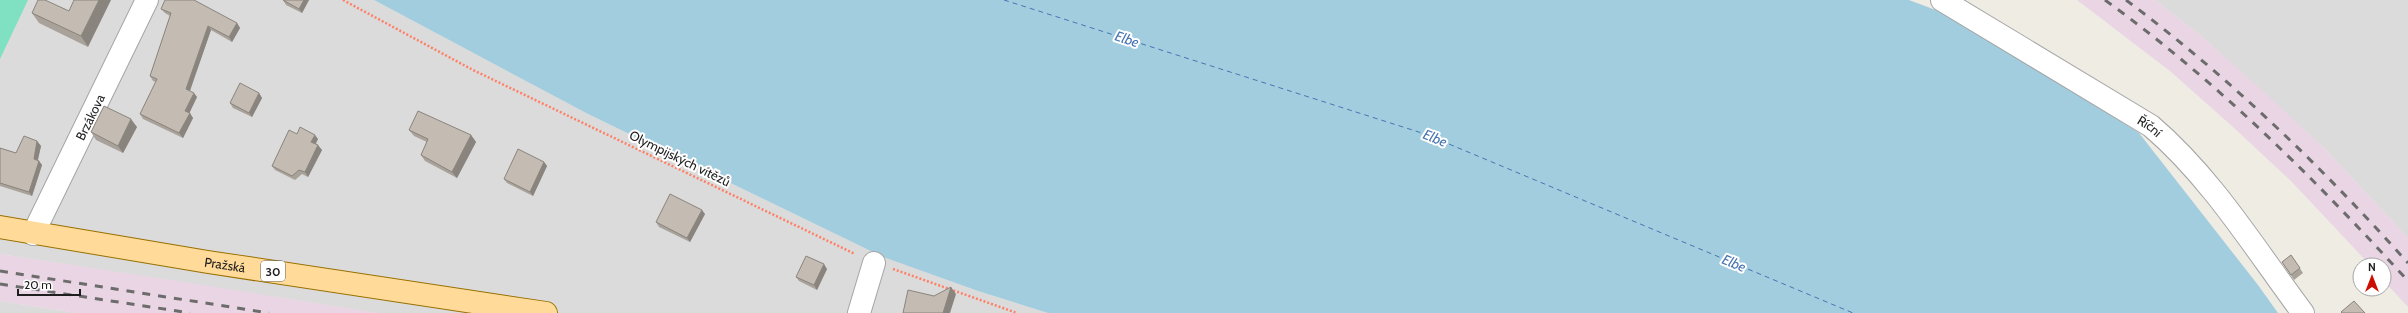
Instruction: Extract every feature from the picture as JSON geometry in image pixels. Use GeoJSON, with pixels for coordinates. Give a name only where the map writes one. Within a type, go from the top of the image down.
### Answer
{"type":"FeatureCollection","features":[{"type":"Feature","properties":{"kind":"main road","name":"Pražská"},"geometry":{"type":"LineString","coordinates":[[0,227],[33,234],[546,313]]}},
{"type":"Feature","properties":{"kind":"street","name":"Brzákova"},"geometry":{"type":"LineString","coordinates":[[33,234],[147,0]]}},
{"type":"Feature","properties":{"kind":"street","name":"Říční"},"geometry":{"type":"LineString","coordinates":[[1942,0],[2151,126],[2197,170],[2302,313]]}},
{"type":"Feature","properties":{"kind":"street"},"geometry":{"type":"LineString","coordinates":[[859,313],[874,263]]}},
{"type":"Feature","properties":{"kind":"path","name":"Olympijských vítězů"},"geometry":{"type":"LineString","coordinates":[[343,0],[473,70],[874,263],[1017,313]]}},
{"type":"Feature","properties":{"kind":"shaded area"},"geometry":{"type":"Polygon","coordinates":[[[0,0],[374,0],[588,114],[883,257],[978,291],[1048,313],[377,313],[0,254],[0,0]]]}},
{"type":"Feature","properties":{"kind":"shaded area"},"geometry":{"type":"Polygon","coordinates":[[[2077,0],[2155,0],[2200,35],[2265,93],[2324,148],[2408,238],[2408,307],[2392,290],[2392,257],[2362,257],[2291,181],[2170,71],[2077,0]]]}},
{"type":"Feature","properties":{"kind":"shaded area"},"geometry":{"type":"Polygon","coordinates":[[[2155,0],[2408,0],[2408,238],[2324,148],[2200,35],[2155,0]]]}},
{"type":"Feature","properties":{"kind":"shaded area"},"geometry":{"type":"Polygon","coordinates":[[[0,254],[377,313],[77,313],[0,301],[0,254]]]}},
{"type":"Feature","properties":{"kind":"shaded area"},"geometry":{"type":"Polygon","coordinates":[[[0,301],[77,313],[0,313],[0,301]]]}},
{"type":"Feature","properties":{"kind":"green space"},"geometry":{"type":"Polygon","coordinates":[[[0,0],[28,0],[0,59],[0,0]]]}},
{"type":"Feature","properties":{"kind":"water","name":"Elbe"},"geometry":{"type":"Polygon","coordinates":[[[374,0],[1909,0],[1957,18],[2139,133],[2258,285],[2278,313],[1048,313],[978,291],[883,257],[588,114],[374,0]]]}},
{"type":"Feature","properties":{"kind":"building"},"geometry":{"type":"Polygon","coordinates":[[[38,0],[45,0],[69,11],[74,0],[99,0],[81,36],[32,13],[38,0]]]}},
{"type":"Feature","properties":{"kind":"building"},"geometry":{"type":"Polygon","coordinates":[[[165,0],[194,0],[237,23],[229,37],[208,26],[186,89],[194,93],[185,111],[190,113],[179,133],[140,114],[157,79],[150,76],[171,13],[161,9],[165,0]]]}},
{"type":"Feature","properties":{"kind":"building"},"geometry":{"type":"Polygon","coordinates":[[[283,0],[304,0],[299,9],[283,0]]]}},
{"type":"Feature","properties":{"kind":"building"},"geometry":{"type":"Polygon","coordinates":[[[240,83],[259,93],[249,113],[230,103],[240,83]]]}},
{"type":"Feature","properties":{"kind":"building"},"geometry":{"type":"Polygon","coordinates":[[[104,106],[131,119],[118,146],[91,132],[104,106]]]}},
{"type":"Feature","properties":{"kind":"building"},"geometry":{"type":"Polygon","coordinates":[[[418,111],[471,135],[452,172],[421,155],[428,139],[409,130],[418,111]]]}},
{"type":"Feature","properties":{"kind":"building"},"geometry":{"type":"Polygon","coordinates":[[[300,127],[315,135],[311,142],[318,145],[305,172],[299,170],[292,176],[272,166],[289,130],[297,134],[300,127]]]}},
{"type":"Feature","properties":{"kind":"building"},"geometry":{"type":"Polygon","coordinates":[[[24,136],[37,141],[34,159],[39,161],[29,192],[0,183],[0,148],[16,153],[24,136]]]}},
{"type":"Feature","properties":{"kind":"building"},"geometry":{"type":"Polygon","coordinates":[[[518,149],[544,162],[530,192],[504,179],[518,149]]]}},
{"type":"Feature","properties":{"kind":"building"},"geometry":{"type":"Polygon","coordinates":[[[670,194],[702,210],[687,238],[656,222],[670,194]]]}},
{"type":"Feature","properties":{"kind":"building"},"geometry":{"type":"Polygon","coordinates":[[[2291,255],[2300,268],[2291,275],[2282,262],[2291,255]]]}},
{"type":"Feature","properties":{"kind":"building"},"geometry":{"type":"Polygon","coordinates":[[[806,256],[824,264],[814,285],[796,277],[806,256]]]}},
{"type":"Feature","properties":{"kind":"building"},"geometry":{"type":"Polygon","coordinates":[[[951,287],[943,313],[903,313],[908,290],[934,296],[951,287]]]}},
{"type":"Feature","properties":{"kind":"building"},"geometry":{"type":"Polygon","coordinates":[[[2354,301],[2365,313],[2341,312],[2354,301]]]}},
{"type":"Feature","properties":{"kind":"ferry route"},"geometry":{"type":"LineString","coordinates":[[1004,0],[1425,134],[1853,313]]}},
{"type":"Feature","properties":{"kind":"railway"},"geometry":{"type":"LineString","coordinates":[[2105,0],[2147,31],[2187,64],[2264,133],[2301,169],[2408,281]]}},
{"type":"Feature","properties":{"kind":"railway"},"geometry":{"type":"LineString","coordinates":[[2126,0],[2201,60],[2273,124],[2342,192],[2408,263]]}},
{"type":"Feature","properties":{"kind":"railway"},"geometry":{"type":"LineString","coordinates":[[0,271],[269,313]]}},
{"type":"Feature","properties":{"kind":"railway"},"geometry":{"type":"LineString","coordinates":[[0,284],[190,313]]}}]}
